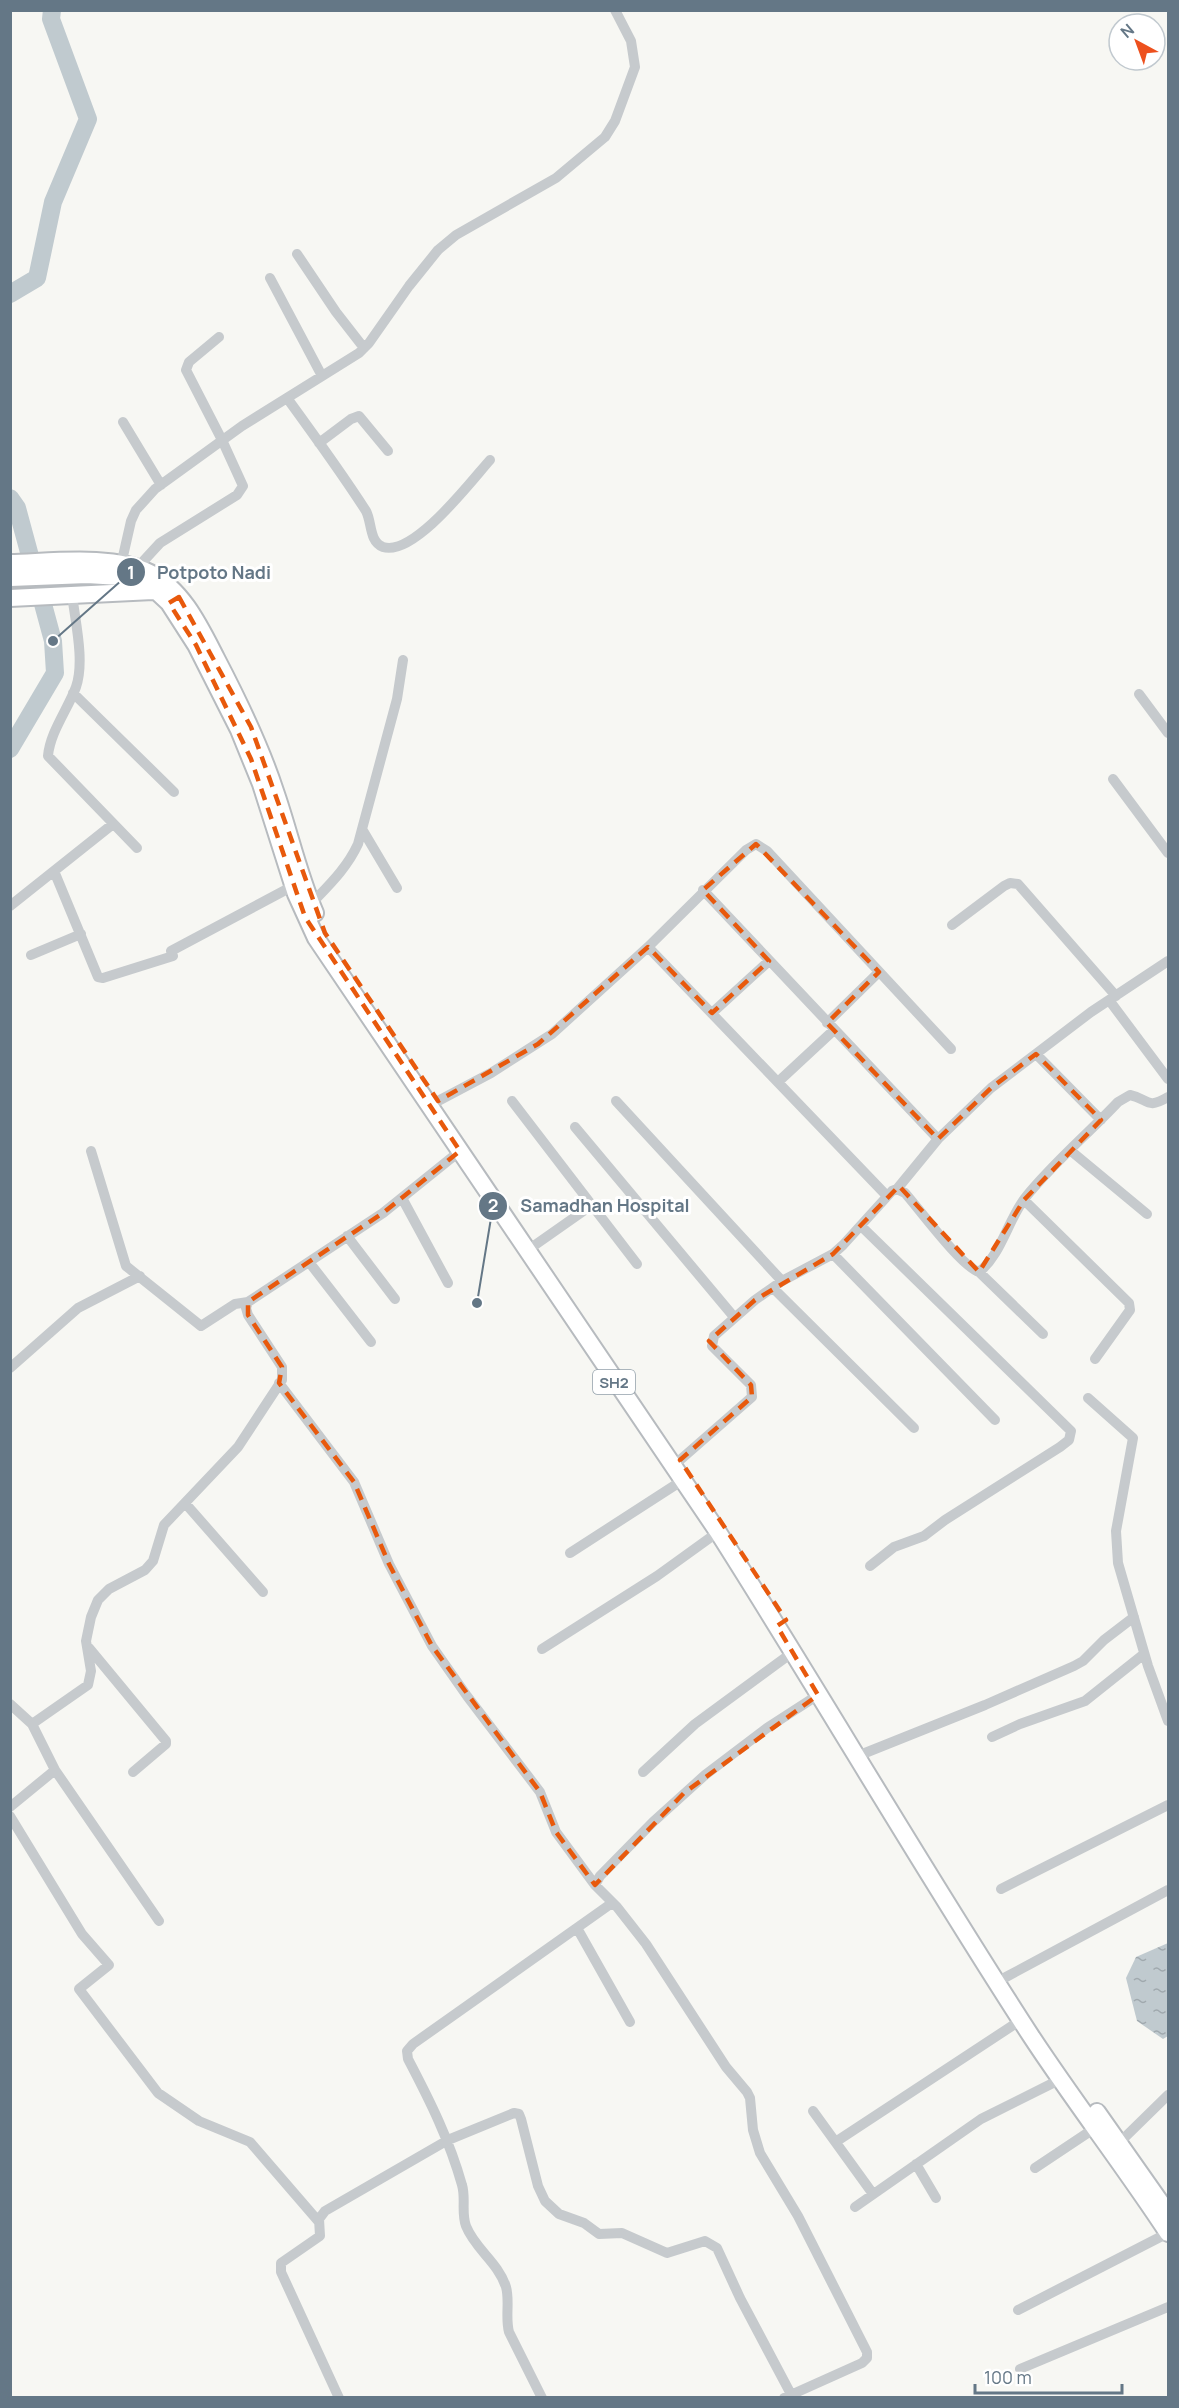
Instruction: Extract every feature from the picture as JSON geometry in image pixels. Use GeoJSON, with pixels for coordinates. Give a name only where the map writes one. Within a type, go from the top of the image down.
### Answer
{"type":"FeatureCollection","features":[{"type":"Feature","properties":{"kind":"main road","name":"SH2"},"geometry":{"type":"LineString","coordinates":[[10,563],[132,579],[174,600],[243,740],[261,784],[293,886],[305,917],[322,948],[781,1623],[793,1652],[818,1695],[1021,2020],[1095,2128],[1160,2207]]}},
{"type":"Feature","properties":{"kind":"main road","name":"SH2"},"geometry":{"type":"LineString","coordinates":[[10,578],[64,569],[129,566],[159,579],[207,640],[251,727],[275,792],[311,904],[334,948],[680,1460],[1006,1977],[1079,2086],[1120,2142],[1160,2207],[1168,2233]]}},
{"type":"Feature","properties":{"kind":"main road"},"geometry":{"type":"LineString","coordinates":[[10,598],[155,590]]}},
{"type":"Feature","properties":{"kind":"street"},"geometry":{"type":"LineString","coordinates":[[129,566],[132,521],[136,510],[144,500],[222,440],[364,348],[438,250],[456,235],[556,178],[606,137],[615,121],[635,67],[631,41],[615,10]]}},
{"type":"Feature","properties":{"kind":"street"},"geometry":{"type":"LineString","coordinates":[[297,254],[336,312],[364,348]]}},
{"type":"Feature","properties":{"kind":"street"},"geometry":{"type":"LineString","coordinates":[[270,278],[322,376]]}},
{"type":"Feature","properties":{"kind":"street"},"geometry":{"type":"LineString","coordinates":[[129,566],[160,543],[241,491],[242,481],[186,370],[189,362],[219,337]]}},
{"type":"Feature","properties":{"kind":"street"},"geometry":{"type":"LineString","coordinates":[[287,398],[368,514],[377,543],[389,548],[434,525],[490,460]]}},
{"type":"Feature","properties":{"kind":"street"},"geometry":{"type":"LineString","coordinates":[[319,443],[351,419],[359,416],[387,451]]}},
{"type":"Feature","properties":{"kind":"street"},"geometry":{"type":"LineString","coordinates":[[123,422],[161,485]]}},
{"type":"Feature","properties":{"kind":"street"},"geometry":{"type":"LineString","coordinates":[[69,594],[79,675],[48,756],[137,848]]}},
{"type":"Feature","properties":{"kind":"street"},"geometry":{"type":"LineString","coordinates":[[311,904],[336,878],[352,856],[362,829],[397,699],[404,660]]}},
{"type":"Feature","properties":{"kind":"street"},"geometry":{"type":"LineString","coordinates":[[73,693],[174,792]]}},
{"type":"Feature","properties":{"kind":"street"},"geometry":{"type":"LineString","coordinates":[[1139,694],[1168,733]]}},
{"type":"Feature","properties":{"kind":"street"},"geometry":{"type":"LineString","coordinates":[[1113,779],[1168,853]]}},
{"type":"Feature","properties":{"kind":"street"},"geometry":{"type":"LineString","coordinates":[[10,906],[113,824]]}},
{"type":"Feature","properties":{"kind":"street"},"geometry":{"type":"LineString","coordinates":[[362,829],[397,888]]}},
{"type":"Feature","properties":{"kind":"street"},"geometry":{"type":"LineString","coordinates":[[438,1101],[491,1073],[538,1044],[648,947],[703,890],[756,844],[761,846],[951,1049]]}},
{"type":"Feature","properties":{"kind":"street"},"geometry":{"type":"LineString","coordinates":[[54,871],[100,978],[172,953],[293,886]]}},
{"type":"Feature","properties":{"kind":"street"},"geometry":{"type":"LineString","coordinates":[[952,925],[1004,886],[1010,883],[1018,884],[1112,998],[1168,1079]]}},
{"type":"Feature","properties":{"kind":"street"},"geometry":{"type":"LineString","coordinates":[[703,890],[938,1139]]}},
{"type":"Feature","properties":{"kind":"street"},"geometry":{"type":"LineString","coordinates":[[31,955],[81,934]]}},
{"type":"Feature","properties":{"kind":"street"},"geometry":{"type":"LineString","coordinates":[[648,947],[886,1196]]}},
{"type":"Feature","properties":{"kind":"street"},"geometry":{"type":"LineString","coordinates":[[712,1013],[769,961]]}},
{"type":"Feature","properties":{"kind":"street"},"geometry":{"type":"LineString","coordinates":[[680,1460],[752,1397],[751,1385],[712,1346],[714,1336],[734,1317],[777,1285],[833,1254],[886,1196],[897,1189],[938,1139],[991,1088],[1112,998],[1168,961]]}},
{"type":"Feature","properties":{"kind":"street"},"geometry":{"type":"LineString","coordinates":[[778,1082],[879,972]]}},
{"type":"Feature","properties":{"kind":"street"},"geometry":{"type":"LineString","coordinates":[[1036,1054],[1101,1120]]}},
{"type":"Feature","properties":{"kind":"street"},"geometry":{"type":"LineString","coordinates":[[979,1272],[990,1261],[1013,1215],[1038,1182],[1118,1102],[1130,1095],[1149,1104],[1158,1104],[1168,1097]]}},
{"type":"Feature","properties":{"kind":"street"},"geometry":{"type":"LineString","coordinates":[[513,1101],[637,1264]]}},
{"type":"Feature","properties":{"kind":"street"},"geometry":{"type":"LineString","coordinates":[[616,1101],[777,1285],[914,1428]]}},
{"type":"Feature","properties":{"kind":"street"},"geometry":{"type":"LineString","coordinates":[[575,1126],[734,1317]]}},
{"type":"Feature","properties":{"kind":"street"},"geometry":{"type":"LineString","coordinates":[[1071,1150],[1147,1214]]}},
{"type":"Feature","properties":{"kind":"street"},"geometry":{"type":"LineString","coordinates":[[91,1151],[124,1262],[201,1326],[236,1304],[248,1302],[309,1262],[402,1198],[460,1151]]}},
{"type":"Feature","properties":{"kind":"street"},"geometry":{"type":"LineString","coordinates":[[897,1189],[905,1193],[961,1258],[979,1272],[1042,1334]]}},
{"type":"Feature","properties":{"kind":"street"},"geometry":{"type":"LineString","coordinates":[[402,1198],[448,1283]]}},
{"type":"Feature","properties":{"kind":"street"},"geometry":{"type":"LineString","coordinates":[[1024,1200],[1129,1303],[1130,1310],[1095,1359]]}},
{"type":"Feature","properties":{"kind":"street"},"geometry":{"type":"LineString","coordinates":[[535,1245],[592,1205]]}},
{"type":"Feature","properties":{"kind":"street"},"geometry":{"type":"LineString","coordinates":[[861,1226],[1068,1426],[1072,1436],[1060,1447],[945,1520],[924,1536],[894,1547],[870,1566]]}},
{"type":"Feature","properties":{"kind":"street"},"geometry":{"type":"LineString","coordinates":[[347,1236],[395,1299]]}},
{"type":"Feature","properties":{"kind":"street"},"geometry":{"type":"LineString","coordinates":[[833,1254],[995,1420]]}},
{"type":"Feature","properties":{"kind":"street"},"geometry":{"type":"LineString","coordinates":[[309,1262],[371,1342]]}},
{"type":"Feature","properties":{"kind":"street"},"geometry":{"type":"LineString","coordinates":[[10,1368],[78,1308],[140,1276]]}},
{"type":"Feature","properties":{"kind":"street"},"geometry":{"type":"LineString","coordinates":[[32,1724],[88,1685],[92,1671],[86,1646],[91,1617],[98,1600],[109,1589],[149,1566],[156,1556],[164,1525],[238,1447],[279,1383],[282,1377],[282,1367],[248,1315],[246,1308],[248,1302]]}},
{"type":"Feature","properties":{"kind":"street"},"geometry":{"type":"LineString","coordinates":[[279,1383],[354,1482],[388,1564],[432,1646],[540,1792],[556,1833],[595,1885],[646,1944],[726,2067],[747,2092],[750,2098],[753,2130],[760,2153],[798,2216],[867,2352],[867,2358],[862,2363],[789,2397],[717,2248],[712,2243],[699,2242],[667,2253],[622,2233],[600,2235],[584,2223],[559,2214],[549,2207],[540,2193],[521,2119],[517,2114],[510,2114],[448,2140],[325,2211],[319,2222],[319,2238],[282,2261],[280,2265],[339,2397]]}},
{"type":"Feature","properties":{"kind":"street"},"geometry":{"type":"LineString","coordinates":[[1088,1398],[1133,1438],[1116,1531],[1118,1563],[1144,1654],[1168,1721]]}},
{"type":"Feature","properties":{"kind":"street"},"geometry":{"type":"LineString","coordinates":[[570,1553],[682,1480]]}},
{"type":"Feature","properties":{"kind":"street"},"geometry":{"type":"LineString","coordinates":[[185,1503],[263,1592]]}},
{"type":"Feature","properties":{"kind":"street"},"geometry":{"type":"LineString","coordinates":[[542,1649],[657,1576],[718,1532]]}},
{"type":"Feature","properties":{"kind":"street"},"geometry":{"type":"LineString","coordinates":[[865,1753],[985,1705],[1074,1666],[1083,1661],[1104,1640],[1134,1617]]}},
{"type":"Feature","properties":{"kind":"street"},"geometry":{"type":"LineString","coordinates":[[86,1646],[166,1741],[133,1772]]}},
{"type":"Feature","properties":{"kind":"street"},"geometry":{"type":"LineString","coordinates":[[643,1772],[695,1724],[793,1652]]}},
{"type":"Feature","properties":{"kind":"street"},"geometry":{"type":"LineString","coordinates":[[992,1737],[1020,1724],[1085,1701],[1144,1654]]}},
{"type":"Feature","properties":{"kind":"street"},"geometry":{"type":"LineString","coordinates":[[595,1885],[600,1876],[684,1793],[767,1728],[818,1695]]}},
{"type":"Feature","properties":{"kind":"street"},"geometry":{"type":"LineString","coordinates":[[10,1704],[32,1724],[55,1770],[159,1921]]}},
{"type":"Feature","properties":{"kind":"street"},"geometry":{"type":"LineString","coordinates":[[10,1807],[55,1770]]}},
{"type":"Feature","properties":{"kind":"street"},"geometry":{"type":"LineString","coordinates":[[1001,1888],[1168,1805]]}},
{"type":"Feature","properties":{"kind":"street"},"geometry":{"type":"LineString","coordinates":[[10,1816],[82,1934],[109,1965],[80,1987],[79,1991],[158,2093],[199,2121],[250,2142],[319,2222]]}},
{"type":"Feature","properties":{"kind":"street"},"geometry":{"type":"LineString","coordinates":[[1006,1977],[1168,1890]]}},
{"type":"Feature","properties":{"kind":"street"},"geometry":{"type":"LineString","coordinates":[[542,2397],[509,2332],[506,2320],[507,2290],[504,2282],[492,2259],[472,2238],[466,2226],[463,2188],[444,2128],[406,2051],[475,1999],[612,1903]]}},
{"type":"Feature","properties":{"kind":"street"},"geometry":{"type":"LineString","coordinates":[[577,1928],[630,2022]]}},
{"type":"Feature","properties":{"kind":"street"},"geometry":{"type":"LineString","coordinates":[[837,2141],[1021,2020]]}},
{"type":"Feature","properties":{"kind":"street"},"geometry":{"type":"LineString","coordinates":[[855,2207],[981,2119],[1061,2079]]}},
{"type":"Feature","properties":{"kind":"street"},"geometry":{"type":"LineString","coordinates":[[1120,2142],[1168,2095]]}},
{"type":"Feature","properties":{"kind":"street"},"geometry":{"type":"LineString","coordinates":[[813,2111],[837,2141],[873,2194]]}},
{"type":"Feature","properties":{"kind":"street"},"geometry":{"type":"LineString","coordinates":[[1035,2168],[1095,2128]]}},
{"type":"Feature","properties":{"kind":"street"},"geometry":{"type":"LineString","coordinates":[[916,2164],[936,2198]]}},
{"type":"Feature","properties":{"kind":"street"},"geometry":{"type":"LineString","coordinates":[[1018,2310],[1168,2233]]}},
{"type":"Feature","properties":{"kind":"street"},"geometry":{"type":"LineString","coordinates":[[1020,2369],[1168,2307]]}},
{"type":"Feature","properties":{"kind":"highlighted area"},"geometry":{"type":"Polygon","coordinates":[[[179,597],[251,727],[325,933],[438,1101],[538,1044],[648,947],[712,1013],[769,961],[703,890],[756,844],[879,972],[827,1023],[938,1139],[991,1088],[1036,1054],[1101,1120],[1024,1200],[979,1272],[899,1186],[833,1254],[755,1300],[709,1341],[751,1385],[752,1397],[680,1460],[786,1620],[777,1626],[818,1695],[684,1793],[595,1885],[556,1832],[540,1792],[432,1646],[389,1564],[354,1482],[279,1383],[282,1367],[248,1315],[248,1302],[383,1213],[460,1151],[305,917],[251,759],[196,645],[169,603],[179,597]]]}},
{"type":"Feature","properties":{"kind":"water"},"geometry":{"type":"Polygon","coordinates":[[[1168,1943],[1168,2036],[1163,2039],[1137,2021],[1126,1978],[1136,1957],[1168,1943]]]}},
{"type":"Feature","properties":{"kind":"waterway"},"geometry":{"type":"LineString","coordinates":[[10,294],[37,278],[53,202],[88,119],[51,19],[52,10]]}},
{"type":"Feature","properties":{"kind":"waterway"},"geometry":{"type":"LineString","coordinates":[[10,498],[17,508],[53,641],[55,673],[10,749]]}},
{"type":"Feature","properties":{"kind":"place","name":"Potpoto Nadi"},"geometry":{"type":"Point","coordinates":[53,641]}},
{"type":"Feature","properties":{"kind":"place","name":"Samadhan Hospital"},"geometry":{"type":"Point","coordinates":[477,1303]}}]}
